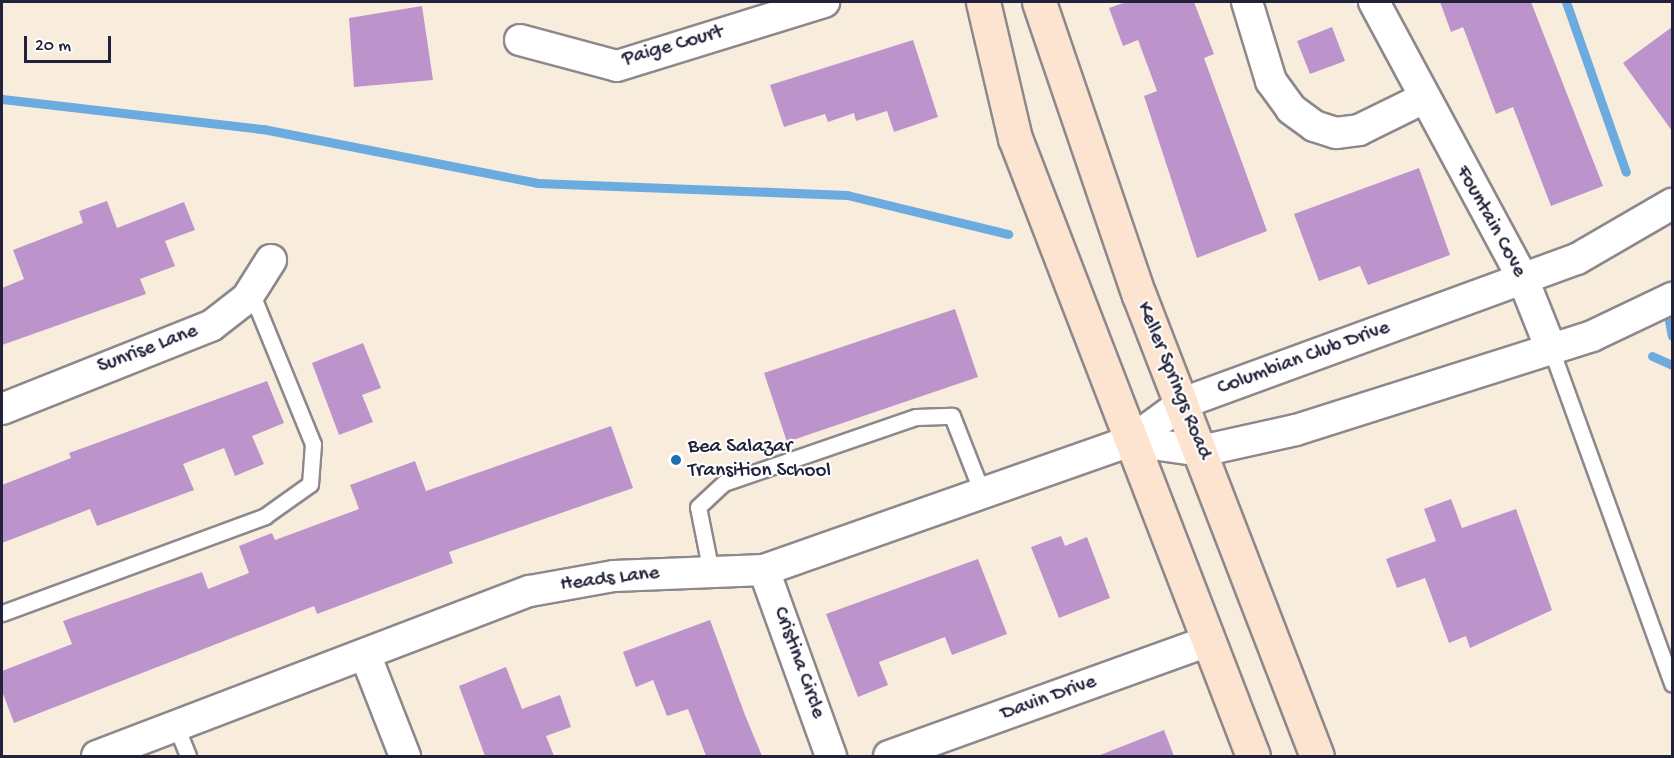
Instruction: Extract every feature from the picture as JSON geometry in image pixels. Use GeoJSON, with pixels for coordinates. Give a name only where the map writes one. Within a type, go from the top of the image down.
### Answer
{"type":"FeatureCollection","features":[{"type":"Feature","properties":{"kind":"main road"},"geometry":{"type":"LineString","coordinates":[[983,2],[1015,138],[1253,756]]}},
{"type":"Feature","properties":{"kind":"main road","name":"Keller Springs Road"},"geometry":{"type":"LineString","coordinates":[[1039,2],[1139,296],[1183,403],[1317,756]]}},
{"type":"Feature","properties":{"kind":"street","name":"Paige Court"},"geometry":{"type":"LineString","coordinates":[[520,40],[617,66],[824,2]]}},
{"type":"Feature","properties":{"kind":"street"},"geometry":{"type":"LineString","coordinates":[[1246,2],[1271,81],[1291,109],[1314,126],[1336,133],[1359,130],[1422,99]]}},
{"type":"Feature","properties":{"kind":"street","name":"Fountain Cove"},"geometry":{"type":"LineString","coordinates":[[1374,2],[1422,99],[1523,279],[1551,349]]}},
{"type":"Feature","properties":{"kind":"street","name":"Columbian Club Drive"},"geometry":{"type":"LineString","coordinates":[[1131,441],[1183,403],[1577,259],[1672,204]]}},
{"type":"Feature","properties":{"kind":"street","name":"Sunrise Lane"},"geometry":{"type":"LineString","coordinates":[[2,409],[211,326],[251,292],[271,260]]}},
{"type":"Feature","properties":{"kind":"street"},"geometry":{"type":"LineString","coordinates":[[1131,441],[1201,451],[1296,430],[1551,349],[1672,298]]}},
{"type":"Feature","properties":{"kind":"street","name":"Heads Lane"},"geometry":{"type":"LineString","coordinates":[[97,756],[530,591],[614,576],[764,570],[981,490],[1131,441]]}},
{"type":"Feature","properties":{"kind":"street","name":"Cristina Circle"},"geometry":{"type":"LineString","coordinates":[[764,570],[831,756]]}},
{"type":"Feature","properties":{"kind":"street","name":"Davin Drive"},"geometry":{"type":"LineString","coordinates":[[889,756],[1209,640]]}},
{"type":"Feature","properties":{"kind":"street"},"geometry":{"type":"LineString","coordinates":[[365,654],[405,756]]}},
{"type":"Feature","properties":{"kind":"lane"},"geometry":{"type":"LineString","coordinates":[[2,613],[265,516],[310,484],[313,444],[251,292]]}},
{"type":"Feature","properties":{"kind":"lane"},"geometry":{"type":"LineString","coordinates":[[1551,349],[1672,684]]}},
{"type":"Feature","properties":{"kind":"lane"},"geometry":{"type":"LineString","coordinates":[[711,572],[698,507],[724,483],[916,417],[952,416],[981,490]]}},
{"type":"Feature","properties":{"kind":"lane"},"geometry":{"type":"LineString","coordinates":[[176,726],[188,756]]}},
{"type":"Feature","properties":{"kind":"building"},"geometry":{"type":"Polygon","coordinates":[[[1126,2],[1194,2],[1214,54],[1204,58],[1267,231],[1197,258],[1144,96],[1157,91],[1138,40],[1123,46],[1109,8],[1126,2]]]}},
{"type":"Feature","properties":{"kind":"building"},"geometry":{"type":"Polygon","coordinates":[[[1440,2],[1531,2],[1603,186],[1551,206],[1513,107],[1496,114],[1463,27],[1451,32],[1440,2]]]}},
{"type":"Feature","properties":{"kind":"building"},"geometry":{"type":"Polygon","coordinates":[[[422,6],[433,80],[354,87],[349,18],[422,6]]]}},
{"type":"Feature","properties":{"kind":"building"},"geometry":{"type":"Polygon","coordinates":[[[1332,27],[1345,61],[1310,74],[1297,41],[1332,27]]]}},
{"type":"Feature","properties":{"kind":"building"},"geometry":{"type":"Polygon","coordinates":[[[1672,27],[1672,131],[1623,63],[1672,27]]]}},
{"type":"Feature","properties":{"kind":"building"},"geometry":{"type":"Polygon","coordinates":[[[913,40],[938,117],[894,132],[887,111],[856,121],[854,113],[828,122],[825,114],[784,127],[770,85],[913,40]]]}},
{"type":"Feature","properties":{"kind":"building"},"geometry":{"type":"Polygon","coordinates":[[[1419,168],[1450,255],[1368,285],[1360,266],[1319,281],[1294,214],[1419,168]]]}},
{"type":"Feature","properties":{"kind":"building"},"geometry":{"type":"Polygon","coordinates":[[[107,201],[117,228],[184,202],[195,230],[165,241],[175,266],[140,279],[146,294],[2,345],[2,288],[24,279],[13,250],[83,223],[79,211],[107,201]]]}},
{"type":"Feature","properties":{"kind":"building"},"geometry":{"type":"Polygon","coordinates":[[[955,309],[978,377],[787,442],[764,373],[955,309]]]}},
{"type":"Feature","properties":{"kind":"building"},"geometry":{"type":"Polygon","coordinates":[[[363,343],[381,388],[362,395],[373,422],[339,435],[312,363],[363,343]]]}},
{"type":"Feature","properties":{"kind":"building"},"geometry":{"type":"Polygon","coordinates":[[[267,381],[284,423],[252,436],[264,464],[235,476],[224,448],[183,464],[194,490],[97,526],[90,509],[2,543],[2,485],[71,458],[69,453],[267,381]]]}},
{"type":"Feature","properties":{"kind":"building"},"geometry":{"type":"Polygon","coordinates":[[[611,426],[633,488],[449,552],[453,563],[317,614],[314,606],[14,723],[2,691],[2,671],[72,644],[63,621],[202,572],[208,589],[249,573],[239,546],[272,533],[275,540],[359,509],[350,485],[415,461],[426,491],[611,426]]]}},
{"type":"Feature","properties":{"kind":"building"},"geometry":{"type":"Polygon","coordinates":[[[1451,499],[1462,528],[1516,509],[1552,610],[1470,648],[1466,636],[1449,643],[1425,578],[1397,588],[1386,559],[1436,541],[1424,509],[1451,499]]]}},
{"type":"Feature","properties":{"kind":"building"},"geometry":{"type":"Polygon","coordinates":[[[1061,536],[1065,546],[1087,537],[1110,598],[1059,618],[1031,547],[1061,536]]]}},
{"type":"Feature","properties":{"kind":"building"},"geometry":{"type":"Polygon","coordinates":[[[978,559],[1007,634],[952,655],[945,637],[879,662],[888,685],[858,697],[826,614],[978,559]]]}},
{"type":"Feature","properties":{"kind":"building"},"geometry":{"type":"Polygon","coordinates":[[[710,620],[762,756],[706,756],[688,709],[667,716],[653,680],[636,687],[623,652],[710,620]]]}},
{"type":"Feature","properties":{"kind":"building"},"geometry":{"type":"Polygon","coordinates":[[[506,667],[522,709],[560,695],[571,727],[546,736],[554,756],[485,756],[459,686],[506,667]]]}},
{"type":"Feature","properties":{"kind":"building"},"geometry":{"type":"Polygon","coordinates":[[[1164,730],[1174,756],[1100,755],[1164,730]]]}},
{"type":"Feature","properties":{"kind":"waterway"},"geometry":{"type":"LineString","coordinates":[[1566,2],[1626,172]]}},
{"type":"Feature","properties":{"kind":"waterway"},"geometry":{"type":"LineString","coordinates":[[2,99],[263,129],[537,183],[847,195],[1008,234]]}},
{"type":"Feature","properties":{"kind":"waterway"},"geometry":{"type":"LineString","coordinates":[[1669,321],[1672,336]]}},
{"type":"Feature","properties":{"kind":"waterway"},"geometry":{"type":"LineString","coordinates":[[1652,356],[1672,365]]}},
{"type":"Feature","properties":{"kind":"place","name":"Bea Salazar Transition School"},"geometry":{"type":"Point","coordinates":[676,460]}}]}
